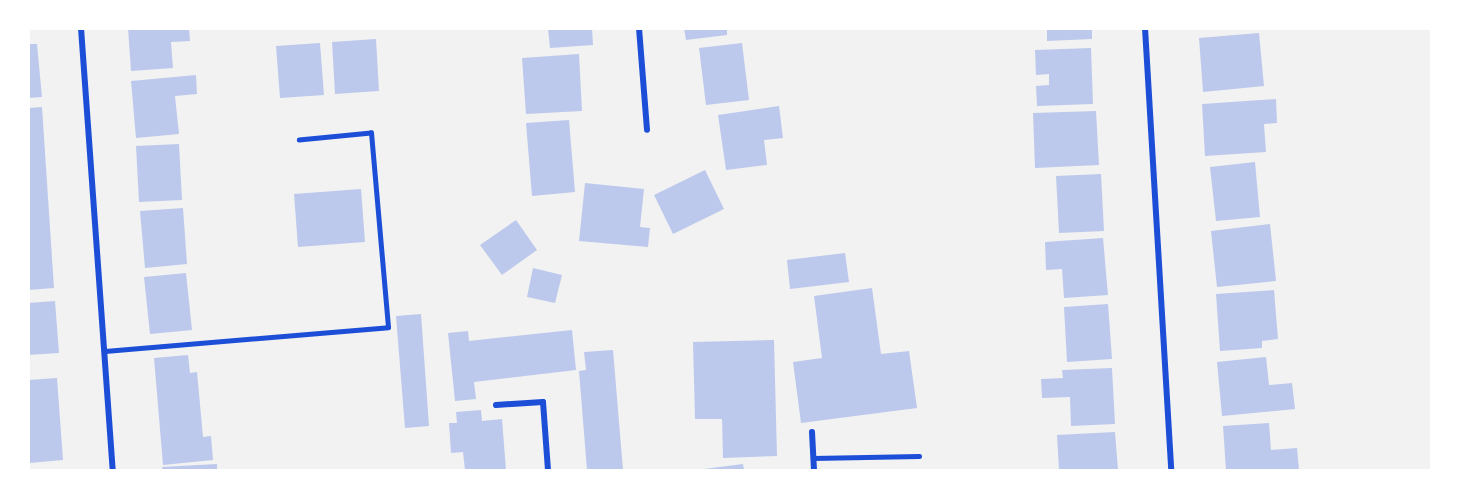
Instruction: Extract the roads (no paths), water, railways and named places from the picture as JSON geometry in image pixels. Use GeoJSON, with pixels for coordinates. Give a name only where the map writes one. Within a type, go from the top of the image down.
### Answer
{"type":"FeatureCollection","features":[{"type":"Feature","properties":{"kind":"street"},"geometry":{"type":"LineString","coordinates":[[81,28],[113,471]]}},
{"type":"Feature","properties":{"kind":"street"},"geometry":{"type":"LineString","coordinates":[[639,28],[647,130]]}},
{"type":"Feature","properties":{"kind":"street"},"geometry":{"type":"LineString","coordinates":[[1145,28],[1171,471]]}},
{"type":"Feature","properties":{"kind":"street"},"geometry":{"type":"LineString","coordinates":[[496,405],[543,402],[548,471]]}},
{"type":"Feature","properties":{"kind":"street"},"geometry":{"type":"LineString","coordinates":[[812,432],[814,471]]}},
{"type":"Feature","properties":{"kind":"lane"},"geometry":{"type":"LineString","coordinates":[[105,351],[388,327],[371,133],[299,140]]}},
{"type":"Feature","properties":{"kind":"lane"},"geometry":{"type":"LineString","coordinates":[[813,458],[920,456]]}}]}
